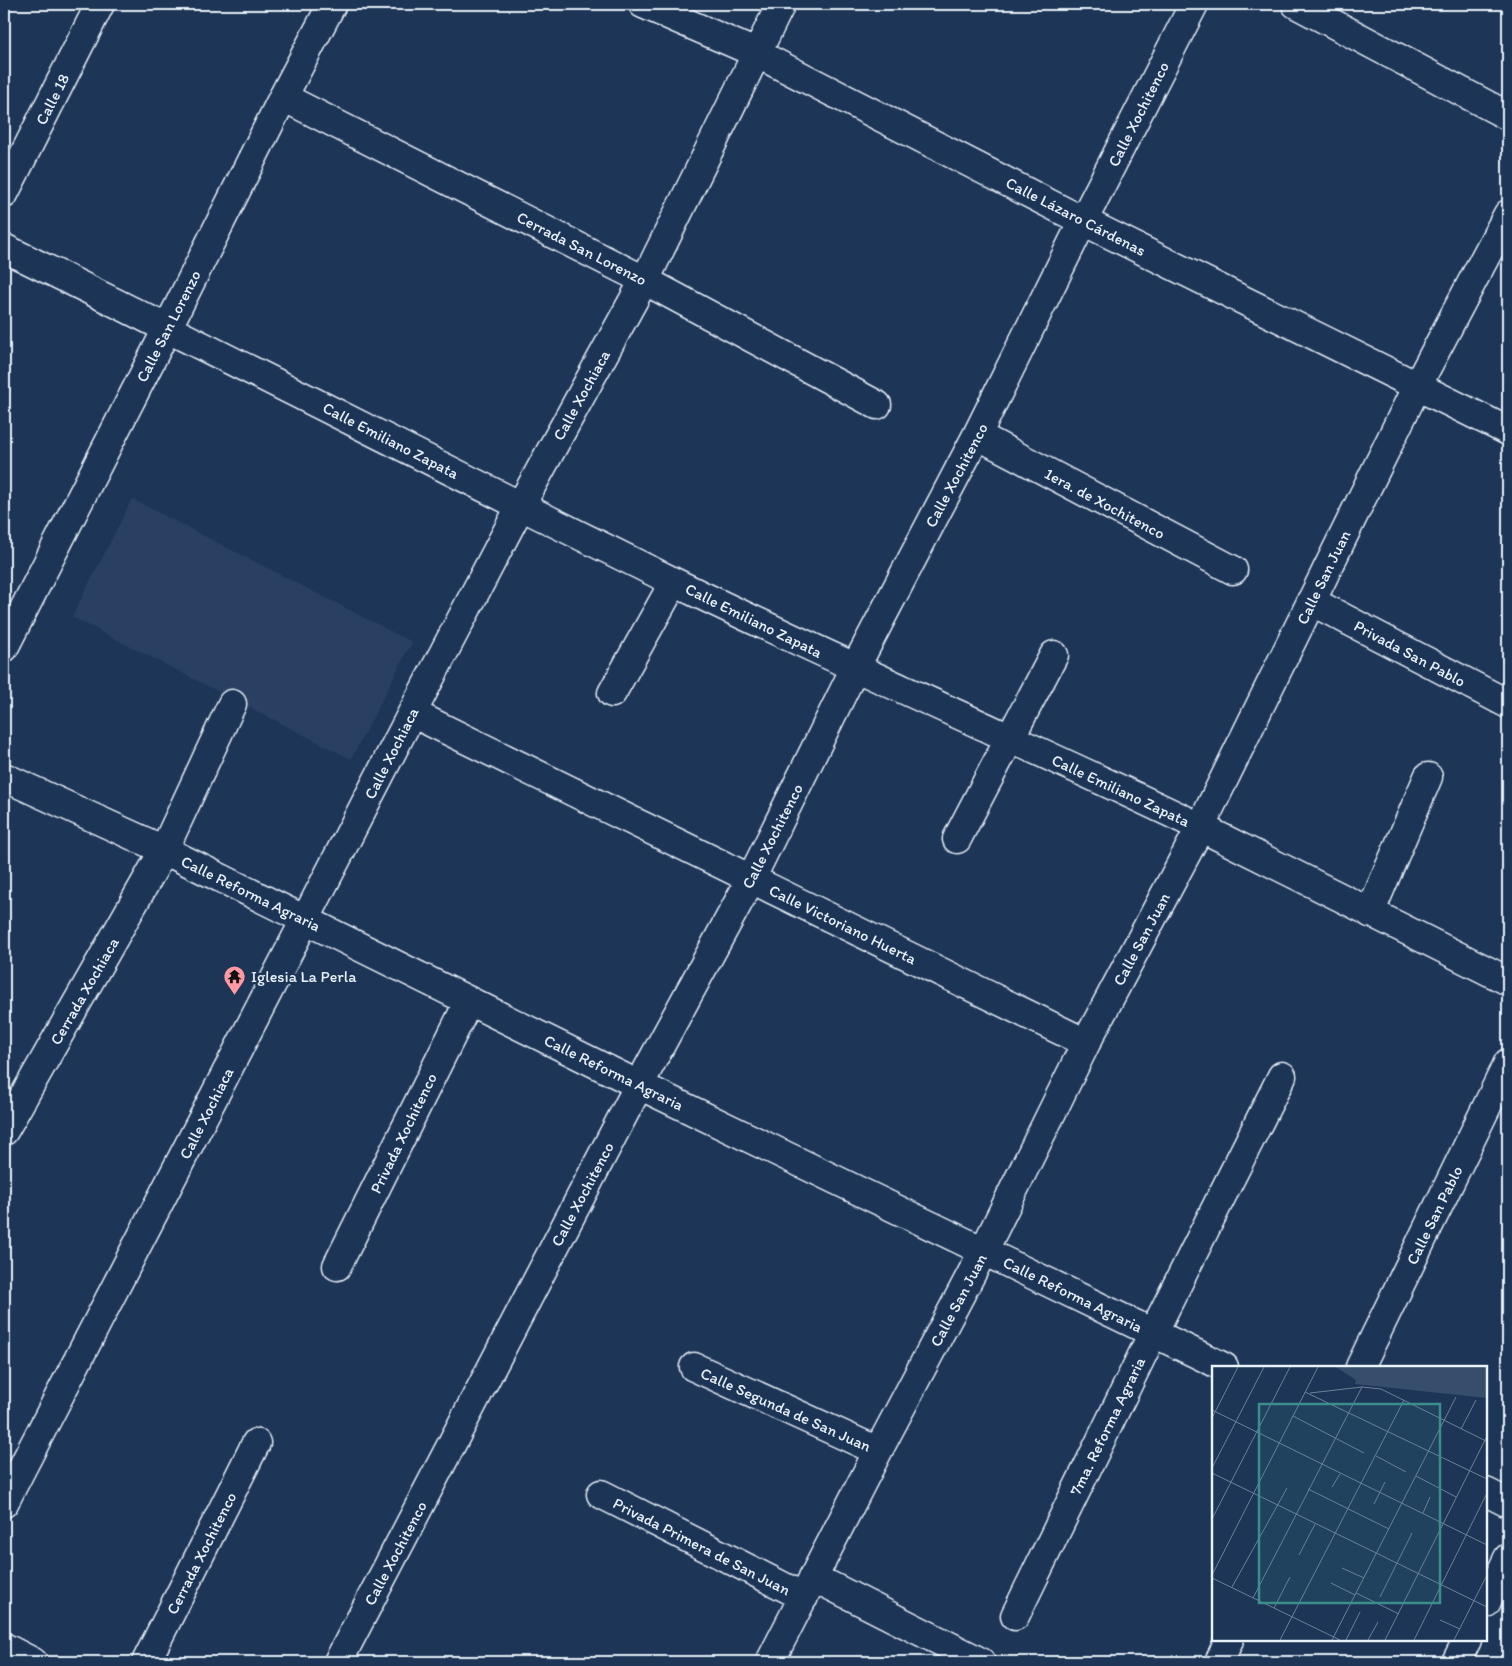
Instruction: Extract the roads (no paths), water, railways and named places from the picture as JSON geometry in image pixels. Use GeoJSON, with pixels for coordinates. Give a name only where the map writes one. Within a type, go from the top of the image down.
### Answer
{"type":"FeatureCollection","features":[{"type":"Feature","properties":{"kind":"street","name":"Calle 18"},"geometry":{"type":"LineString","coordinates":[[4,194],[100,4]]}},
{"type":"Feature","properties":{"kind":"street","name":"Calle San Lorenzo"},"geometry":{"type":"LineString","coordinates":[[4,648],[168,327],[283,96],[332,4]]}},
{"type":"Feature","properties":{"kind":"street","name":"Calle Lázaro Cárdenas"},"geometry":{"type":"LineString","coordinates":[[643,4],[756,53],[1083,221],[1508,431]]}},
{"type":"Feature","properties":{"kind":"street","name":"Calle Xochiaca"},"geometry":{"type":"LineString","coordinates":[[4,1503],[412,713],[521,505],[644,280],[781,4]]}},
{"type":"Feature","properties":{"kind":"street","name":"Calle Xochitenco"},"geometry":{"type":"LineString","coordinates":[[338,1662],[639,1085],[751,879],[855,668],[977,435],[1083,221],[1194,4]]}},
{"type":"Feature","properties":{"kind":"street"},"geometry":{"type":"LineString","coordinates":[[1296,4],[1508,116]]}},
{"type":"Feature","properties":{"kind":"street","name":"Cerrada San Lorenzo"},"geometry":{"type":"LineString","coordinates":[[283,96],[644,280],[878,405]]}},
{"type":"Feature","properties":{"kind":"street","name":"Calle San Juan"},"geometry":{"type":"LineString","coordinates":[[770,1662],[984,1250],[1086,1042],[1200,828],[1418,386],[1508,214]]}},
{"type":"Feature","properties":{"kind":"street","name":"Calle Emiliano Zapata"},"geometry":{"type":"LineString","coordinates":[[4,248],[168,327],[674,582],[1200,828],[1508,981]]}},
{"type":"Feature","properties":{"kind":"street","name":"1era. de Xochitenco"},"geometry":{"type":"LineString","coordinates":[[977,435],[1233,570]]}},
{"type":"Feature","properties":{"kind":"street"},"geometry":{"type":"LineString","coordinates":[[612,692],[674,582]]}},
{"type":"Feature","properties":{"kind":"street","name":"Privada San Pablo"},"geometry":{"type":"LineString","coordinates":[[1311,601],[1508,704]]}},
{"type":"Feature","properties":{"kind":"street"},"geometry":{"type":"LineString","coordinates":[[957,839],[1054,655]]}},
{"type":"Feature","properties":{"kind":"street","name":"Cerrada Xochiaca"},"geometry":{"type":"LineString","coordinates":[[4,1132],[164,850],[232,704]]}},
{"type":"Feature","properties":{"kind":"street","name":"Calle Victoriano Huerta"},"geometry":{"type":"LineString","coordinates":[[412,713],[1086,1042]]}},
{"type":"Feature","properties":{"kind":"street","name":"Calle Reforma Agraria"},"geometry":{"type":"LineString","coordinates":[[4,777],[164,850],[639,1085],[1222,1366]]}},
{"type":"Feature","properties":{"kind":"street"},"geometry":{"type":"LineString","coordinates":[[1370,913],[1428,777]]}},
{"type":"Feature","properties":{"kind":"street","name":"Privada Xochitenco"},"geometry":{"type":"LineString","coordinates":[[337,1266],[469,1001]]}},
{"type":"Feature","properties":{"kind":"street","name":"Calle San Pablo"},"geometry":{"type":"LineString","coordinates":[[1360,1366],[1508,1063]]}},
{"type":"Feature","properties":{"kind":"street","name":"7ma. Reforma Agraria"},"geometry":{"type":"LineString","coordinates":[[1015,1616],[1152,1333],[1282,1076]]}},
{"type":"Feature","properties":{"kind":"street","name":"Calle Segunda de San Juan"},"geometry":{"type":"LineString","coordinates":[[694,1367],[878,1451]]}},
{"type":"Feature","properties":{"kind":"street","name":"Cerrada Xochitenco"},"geometry":{"type":"LineString","coordinates":[[146,1662],[256,1443]]}},
{"type":"Feature","properties":{"kind":"street"},"geometry":{"type":"LineString","coordinates":[[1487,1492],[1508,1503]]}},
{"type":"Feature","properties":{"kind":"street","name":"Privada Primera de San Juan"},"geometry":{"type":"LineString","coordinates":[[601,1494],[981,1662]]}},
{"type":"Feature","properties":{"kind":"street"},"geometry":{"type":"LineString","coordinates":[[1487,1601],[1508,1558]]}},
{"type":"Feature","properties":{"kind":"street"},"geometry":{"type":"LineString","coordinates":[[1219,1662],[1229,1641]]}},
{"type":"Feature","properties":{"kind":"street"},"geometry":{"type":"LineString","coordinates":[[1456,1662],[1466,1641]]}},
{"type":"Feature","properties":{"kind":"street"},"geometry":{"type":"LineString","coordinates":[[4,1647],[33,1662]]}},
{"type":"Feature","properties":{"kind":"place","name":"Iglesia La Perla"},"geometry":{"type":"Point","coordinates":[235,995]}}]}
